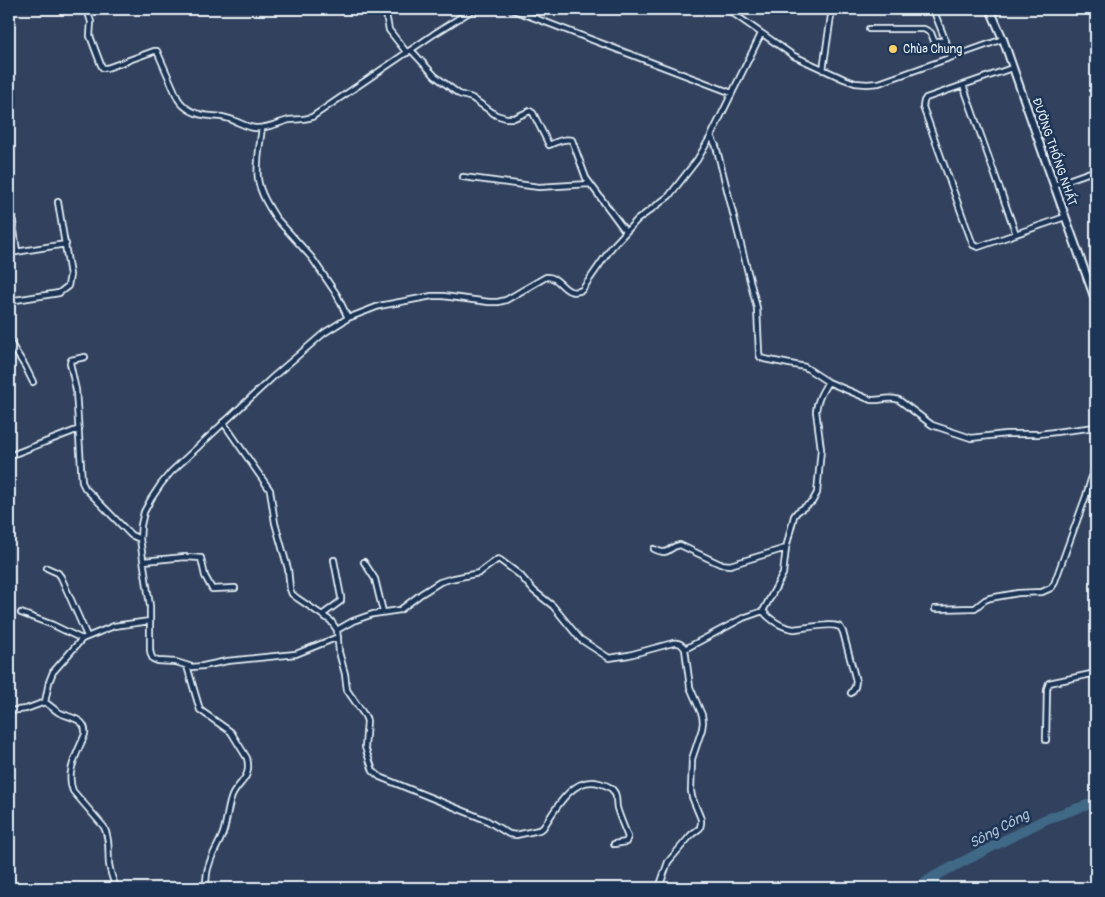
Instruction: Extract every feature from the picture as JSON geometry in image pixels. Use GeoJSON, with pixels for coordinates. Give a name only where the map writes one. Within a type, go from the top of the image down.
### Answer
{"type":"FeatureCollection","features":[{"type":"Feature","properties":{"kind":"street"},"geometry":{"type":"LineString","coordinates":[[87,9],[91,22],[90,36],[100,66],[106,68],[157,51],[178,99],[188,110],[208,116],[226,118],[255,128],[262,128],[290,120],[312,118],[434,34],[474,9]]}},
{"type":"Feature","properties":{"kind":"street"},"geometry":{"type":"LineString","coordinates":[[386,9],[389,30],[435,76],[459,94],[472,98],[496,116],[514,118],[530,111],[533,113],[549,145],[568,139],[572,140],[590,184],[626,232]]}},
{"type":"Feature","properties":{"kind":"street"},"geometry":{"type":"LineString","coordinates":[[512,9],[732,93]]}},
{"type":"Feature","properties":{"kind":"street"},"geometry":{"type":"LineString","coordinates":[[727,9],[794,56],[855,83],[879,83],[1002,39]]}},
{"type":"Feature","properties":{"kind":"street"},"geometry":{"type":"LineString","coordinates":[[823,70],[832,9]]}},
{"type":"Feature","properties":{"kind":"street"},"geometry":{"type":"LineString","coordinates":[[933,9],[952,57]]}},
{"type":"Feature","properties":{"kind":"street","name":"ĐƯỜNG THỐNG NHẤT"},"geometry":{"type":"LineString","coordinates":[[990,9],[1010,59],[1096,302]]}},
{"type":"Feature","properties":{"kind":"street"},"geometry":{"type":"LineString","coordinates":[[869,29],[924,29],[931,33],[934,41],[946,41]]}},
{"type":"Feature","properties":{"kind":"street"},"geometry":{"type":"LineString","coordinates":[[338,637],[290,655],[228,661],[203,666],[187,666],[176,662],[158,661],[153,658],[150,650],[150,606],[140,539],[144,512],[160,484],[223,422],[273,377],[324,333],[348,318],[379,306],[432,296],[498,302],[506,300],[551,276],[567,290],[577,292],[582,290],[606,254],[637,220],[670,196],[697,160],[711,136],[761,34]]}},
{"type":"Feature","properties":{"kind":"street"},"geometry":{"type":"LineString","coordinates":[[1012,68],[926,98],[923,107],[925,114],[973,245],[978,247],[1065,218]]}},
{"type":"Feature","properties":{"kind":"street"},"geometry":{"type":"LineString","coordinates":[[963,85],[1016,234]]}},
{"type":"Feature","properties":{"kind":"street"},"geometry":{"type":"LineString","coordinates":[[262,128],[258,169],[261,190],[276,218],[322,272],[337,295],[348,318]]}},
{"type":"Feature","properties":{"kind":"street"},"geometry":{"type":"LineString","coordinates":[[711,136],[716,146],[757,308],[758,353],[760,357],[805,367],[828,382],[871,400],[889,398],[898,400],[932,425],[971,438],[1006,434],[1039,434],[1096,427]]}},
{"type":"Feature","properties":{"kind":"street"},"geometry":{"type":"LineString","coordinates":[[1054,185],[1096,170]]}},
{"type":"Feature","properties":{"kind":"street"},"geometry":{"type":"LineString","coordinates":[[463,177],[539,187],[590,184]]}},
{"type":"Feature","properties":{"kind":"street"},"geometry":{"type":"LineString","coordinates":[[9,193],[17,252]]}},
{"type":"Feature","properties":{"kind":"street"},"geometry":{"type":"LineString","coordinates":[[9,301],[59,293],[68,286],[70,275],[58,202]]}},
{"type":"Feature","properties":{"kind":"street"},"geometry":{"type":"LineString","coordinates":[[9,253],[66,244]]}},
{"type":"Feature","properties":{"kind":"street"},"geometry":{"type":"LineString","coordinates":[[9,341],[33,382]]}},
{"type":"Feature","properties":{"kind":"street"},"geometry":{"type":"LineString","coordinates":[[85,357],[74,358],[70,363],[76,390],[82,482],[131,535],[140,539]]}},
{"type":"Feature","properties":{"kind":"street"},"geometry":{"type":"LineString","coordinates":[[685,649],[743,618],[763,611],[783,574],[786,548],[794,516],[812,502],[817,493],[821,449],[816,405],[828,382]]}},
{"type":"Feature","properties":{"kind":"street"},"geometry":{"type":"LineString","coordinates":[[223,422],[270,490],[275,523],[288,569],[290,589],[297,598],[331,621],[337,630],[339,652],[347,690],[367,721],[365,747],[376,775],[486,820],[509,834],[516,835],[542,828],[567,794],[586,782],[592,781],[606,785],[616,796],[617,807],[628,837],[626,842],[614,844]]}},
{"type":"Feature","properties":{"kind":"street"},"geometry":{"type":"LineString","coordinates":[[9,456],[79,429]]}},
{"type":"Feature","properties":{"kind":"street"},"geometry":{"type":"LineString","coordinates":[[935,609],[975,608],[990,598],[1042,592],[1051,588],[1086,496],[1096,463]]}},
{"type":"Feature","properties":{"kind":"street"},"geometry":{"type":"LineString","coordinates":[[654,549],[666,552],[680,545],[725,566],[786,548]]}},
{"type":"Feature","properties":{"kind":"street"},"geometry":{"type":"LineString","coordinates":[[144,561],[185,557],[201,558],[203,571],[212,589],[235,588]]}},
{"type":"Feature","properties":{"kind":"street"},"geometry":{"type":"LineString","coordinates":[[337,630],[353,621],[373,614],[400,610],[440,582],[479,573],[498,559],[520,575],[534,591],[553,606],[580,639],[608,658],[629,656],[676,642],[682,645],[685,649],[690,686],[703,722],[692,759],[691,791],[701,823],[700,828],[691,835],[668,862],[660,885]]}},
{"type":"Feature","properties":{"kind":"street"},"geometry":{"type":"LineString","coordinates":[[322,615],[341,601],[334,560]]}},
{"type":"Feature","properties":{"kind":"street"},"geometry":{"type":"LineString","coordinates":[[364,562],[375,579],[383,612]]}},
{"type":"Feature","properties":{"kind":"street"},"geometry":{"type":"LineString","coordinates":[[47,568],[58,573],[61,577],[85,638]]}},
{"type":"Feature","properties":{"kind":"street"},"geometry":{"type":"LineString","coordinates":[[763,611],[766,615],[788,628],[830,625],[841,628],[856,680],[855,688],[851,693]]}},
{"type":"Feature","properties":{"kind":"street"},"geometry":{"type":"LineString","coordinates":[[21,613],[85,638]]}},
{"type":"Feature","properties":{"kind":"street"},"geometry":{"type":"LineString","coordinates":[[45,702],[53,672],[85,638],[114,626],[150,621]]}},
{"type":"Feature","properties":{"kind":"street"},"geometry":{"type":"LineString","coordinates":[[187,666],[200,710],[230,732],[248,762],[248,773],[234,792],[223,833],[209,863],[206,888]]}},
{"type":"Feature","properties":{"kind":"street"},"geometry":{"type":"LineString","coordinates":[[1046,740],[1047,689],[1049,683],[1096,673]]}},
{"type":"Feature","properties":{"kind":"street"},"geometry":{"type":"LineString","coordinates":[[9,711],[26,709],[45,702]]}},
{"type":"Feature","properties":{"kind":"street"},"geometry":{"type":"LineString","coordinates":[[45,702],[60,713],[81,721],[86,729],[72,767],[70,784],[73,791],[104,827],[109,842],[110,869],[116,888]]}},
{"type":"Feature","properties":{"kind":"waterway","name":"Sông Công"},"geometry":{"type":"LineString","coordinates":[[917,888],[933,877],[1046,819],[1096,802]]}},
{"type":"Feature","properties":{"kind":"waterway"},"geometry":{"type":"LineString","coordinates":[[933,877],[939,888]]}},
{"type":"Feature","properties":{"kind":"place","name":"Chùa Chung"},"geometry":{"type":"Point","coordinates":[893,49]}}]}
